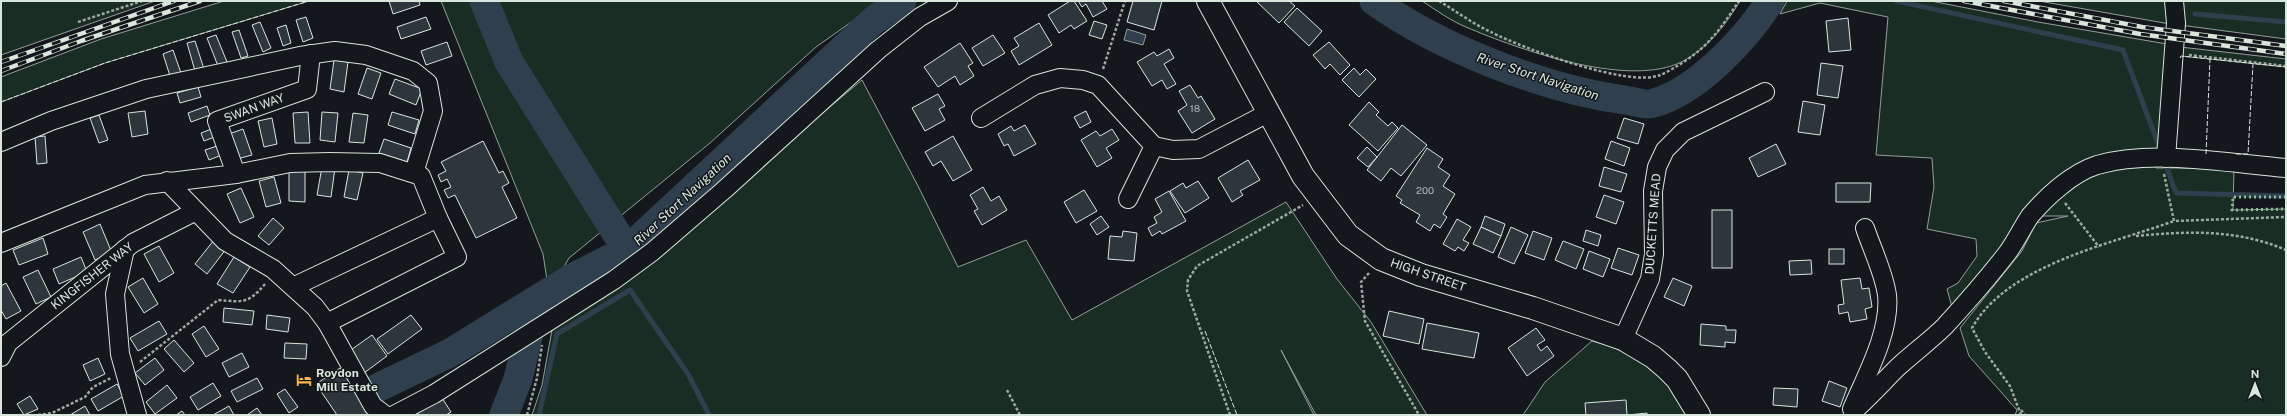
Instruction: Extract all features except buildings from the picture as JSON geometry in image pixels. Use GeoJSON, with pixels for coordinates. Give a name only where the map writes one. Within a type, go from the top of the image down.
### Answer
{"type":"FeatureCollection","features":[{"type":"Feature","properties":{"kind":"main road","name":"HIGH STREET"},"geometry":{"type":"LineString","coordinates":[[1208,1],[1303,176],[1348,235],[1381,259],[1421,275],[1533,308],[1622,339],[1653,357],[1667,368],[1677,379],[1699,415]]}},
{"type":"Feature","properties":{"kind":"street"},"geometry":{"type":"LineString","coordinates":[[394,415],[434,394],[544,326],[614,280],[652,252],[724,190],[878,50],[920,17],[948,1]]}},
{"type":"Feature","properties":{"kind":"street"},"geometry":{"type":"LineString","coordinates":[[2166,158],[2176,23],[2174,1]]}},
{"type":"Feature","properties":{"kind":"street"},"geometry":{"type":"LineString","coordinates":[[1,142],[51,121],[146,89],[311,54],[335,51],[366,55],[413,71],[428,83],[433,111],[414,174]]}},
{"type":"Feature","properties":{"kind":"street","name":"SWAN WAY"},"geometry":{"type":"LineString","coordinates":[[236,174],[217,121],[307,89],[311,54]]}},
{"type":"Feature","properties":{"kind":"street"},"geometry":{"type":"LineString","coordinates":[[981,118],[1035,85],[1060,78],[1083,80],[1098,86],[1110,96],[1154,146],[1173,150],[1199,149],[1268,113]]}},
{"type":"Feature","properties":{"kind":"street","name":"DUCKETTS MEAD"},"geometry":{"type":"LineString","coordinates":[[1622,339],[1650,279],[1654,254],[1653,191],[1657,167],[1665,150],[1683,132],[1765,92]]}},
{"type":"Feature","properties":{"kind":"street"},"geometry":{"type":"LineString","coordinates":[[1128,199],[1154,146]]}},
{"type":"Feature","properties":{"kind":"street"},"geometry":{"type":"LineString","coordinates":[[1853,415],[1857,408],[1898,367],[1944,326],[1988,278],[2009,250],[2030,216],[2073,177],[2095,166],[2119,160],[2166,158],[2286,168]]}},
{"type":"Feature","properties":{"kind":"street"},"geometry":{"type":"LineString","coordinates":[[1,243],[145,185],[167,181],[236,174],[290,163],[330,162],[380,163],[421,176],[438,218],[457,257],[327,323]]}},
{"type":"Feature","properties":{"kind":"street"},"geometry":{"type":"LineString","coordinates":[[167,181],[226,241],[276,271],[294,286],[327,323],[373,406],[385,415]]}},
{"type":"Feature","properties":{"kind":"street","name":"KINGFISHER WAY"},"geometry":{"type":"LineString","coordinates":[[1,357],[8,343],[133,243],[196,211]]}},
{"type":"Feature","properties":{"kind":"street"},"geometry":{"type":"LineString","coordinates":[[294,286],[438,218]]}},
{"type":"Feature","properties":{"kind":"street"},"geometry":{"type":"LineString","coordinates":[[1849,415],[1882,336],[1887,315],[1887,294],[1865,228]]}},
{"type":"Feature","properties":{"kind":"street"},"geometry":{"type":"LineString","coordinates":[[125,249],[115,294],[120,354],[137,415]]}},
{"type":"Feature","properties":{"kind":"path"},"geometry":{"type":"LineString","coordinates":[[78,22],[142,1]]}},
{"type":"Feature","properties":{"kind":"path"},"geometry":{"type":"LineString","coordinates":[[1098,86],[1125,1]]}},
{"type":"Feature","properties":{"kind":"path"},"geometry":{"type":"LineString","coordinates":[[1439,1],[1491,32],[1546,55],[1603,72],[1639,77],[1659,76],[1676,66],[1710,41],[1739,1]]}},
{"type":"Feature","properties":{"kind":"path"},"geometry":{"type":"LineString","coordinates":[[2174,54],[2286,66]]}},
{"type":"Feature","properties":{"kind":"path"},"geometry":{"type":"LineString","coordinates":[[2166,158],[2163,173],[2174,220]]}},
{"type":"Feature","properties":{"kind":"path"},"geometry":{"type":"LineString","coordinates":[[2056,192],[2099,247]]}},
{"type":"Feature","properties":{"kind":"path"},"geometry":{"type":"LineString","coordinates":[[1230,415],[1187,291],[1188,280],[1197,266],[1318,197]]}},
{"type":"Feature","properties":{"kind":"path"},"geometry":{"type":"LineString","coordinates":[[2021,415],[2010,386],[1985,352],[1972,328],[1979,315],[2023,278],[2049,265],[2174,220],[2286,217]]}},
{"type":"Feature","properties":{"kind":"path"},"geometry":{"type":"LineString","coordinates":[[2131,236],[2178,232],[2238,234],[2286,250]]}},
{"type":"Feature","properties":{"kind":"path"},"geometry":{"type":"LineString","coordinates":[[1381,259],[1360,282],[1365,322],[1419,415]]}},
{"type":"Feature","properties":{"kind":"path"},"geometry":{"type":"LineString","coordinates":[[38,415],[52,414],[86,396],[93,387],[125,371],[139,362],[218,300],[244,302],[255,296],[276,271]]}},
{"type":"Feature","properties":{"kind":"path"},"geometry":{"type":"LineString","coordinates":[[527,415],[537,378],[544,326]]}},
{"type":"Feature","properties":{"kind":"path"},"geometry":{"type":"LineString","coordinates":[[1006,390],[1020,415]]}},
{"type":"Feature","properties":{"kind":"path"},"geometry":{"type":"LineString","coordinates":[[2020,410],[2025,415]]}},
{"type":"Feature","properties":{"kind":"green space"},"geometry":{"type":"Polygon","coordinates":[[[1,1],[155,1],[1,55],[1,1]]]}},
{"type":"Feature","properties":{"kind":"green space"},"geometry":{"type":"Polygon","coordinates":[[[224,1],[309,1],[105,63],[1,102],[1,77],[101,39],[224,1]]]}},
{"type":"Feature","properties":{"kind":"green space"},"geometry":{"type":"Polygon","coordinates":[[[441,1],[881,1],[816,47],[710,143],[569,258],[549,293],[543,254],[441,1]]]}},
{"type":"Feature","properties":{"kind":"green space"},"geometry":{"type":"Polygon","coordinates":[[[1422,1],[1740,1],[1721,29],[1697,53],[1677,64],[1654,70],[1628,71],[1600,68],[1571,62],[1514,46],[1460,25],[1422,1]]]}},
{"type":"Feature","properties":{"kind":"green space"},"geometry":{"type":"Polygon","coordinates":[[[1787,1],[1931,1],[2038,22],[2167,44],[2156,168],[2234,168],[2233,210],[2286,209],[2286,415],[2015,415],[2017,410],[1969,356],[1960,328],[2022,251],[2036,223],[2068,216],[2030,216],[1955,318],[1947,289],[1958,283],[1977,256],[1976,239],[1927,229],[1934,187],[1932,158],[1876,155],[1888,17],[1820,3],[1780,14],[1787,1]]]}},
{"type":"Feature","properties":{"kind":"green space"},"geometry":{"type":"Polygon","coordinates":[[[2039,1],[2171,1],[2170,24],[2039,1]]]}},
{"type":"Feature","properties":{"kind":"green space"},"geometry":{"type":"Polygon","coordinates":[[[2183,1],[2286,1],[2286,39],[2180,25],[2183,1]]]}},
{"type":"Feature","properties":{"kind":"green space"},"geometry":{"type":"Polygon","coordinates":[[[2180,47],[2286,59],[2286,67],[2181,56],[2180,47]]]}},
{"type":"Feature","properties":{"kind":"green space"},"geometry":{"type":"Polygon","coordinates":[[[862,80],[918,186],[958,267],[1026,240],[1072,320],[1286,202],[1337,279],[1371,322],[1427,415],[1316,415],[1281,350],[1314,415],[532,415],[542,385],[552,330],[618,284],[862,80]]]}},
{"type":"Feature","properties":{"kind":"green space"},"geometry":{"type":"Polygon","coordinates":[[[1592,341],[1623,352],[1648,366],[1669,386],[1686,415],[1523,415],[1545,382],[1592,341]]]}},
{"type":"Feature","properties":{"kind":"water"},"geometry":{"type":"Polygon","coordinates":[[[1127,29],[1146,35],[1143,45],[1124,40],[1127,29]]]}},
{"type":"Feature","properties":{"kind":"waterway"},"geometry":{"type":"LineString","coordinates":[[484,1],[509,62],[627,250]]}},
{"type":"Feature","properties":{"kind":"waterway","name":"River Stort Navigation"},"geometry":{"type":"LineString","coordinates":[[377,388],[450,353],[572,278],[627,250],[873,21],[902,1]]}},
{"type":"Feature","properties":{"kind":"waterway","name":"River Stort Navigation"},"geometry":{"type":"LineString","coordinates":[[1374,1],[1430,35],[1494,64],[1527,76],[1594,95],[1648,104],[1670,97],[1704,75],[1735,46],[1760,16],[1770,1]]}},
{"type":"Feature","properties":{"kind":"waterway"},"geometry":{"type":"LineString","coordinates":[[1896,1],[2123,50],[2160,149]]}},
{"type":"Feature","properties":{"kind":"waterway"},"geometry":{"type":"LineString","coordinates":[[2195,14],[2286,22]]}},
{"type":"Feature","properties":{"kind":"waterway"},"geometry":{"type":"LineString","coordinates":[[2164,160],[2176,193],[2286,196]]}},
{"type":"Feature","properties":{"kind":"waterway"},"geometry":{"type":"LineString","coordinates":[[539,415],[557,334],[630,290],[688,374],[709,415]]}},
{"type":"Feature","properties":{"kind":"waterway","name":"River Stort Navigation"},"geometry":{"type":"LineString","coordinates":[[504,415],[518,379],[533,316],[538,309]]}},
{"type":"Feature","properties":{"kind":"railway"},"geometry":{"type":"LineString","coordinates":[[1,62],[174,1]]}},
{"type":"Feature","properties":{"kind":"railway"},"geometry":{"type":"LineString","coordinates":[[1,71],[81,41],[200,1]]}},
{"type":"Feature","properties":{"kind":"railway"},"geometry":{"type":"LineString","coordinates":[[1964,1],[2140,34],[2286,54]]}},
{"type":"Feature","properties":{"kind":"railway"},"geometry":{"type":"LineString","coordinates":[[2004,1],[2142,27],[2286,46]]}},
{"type":"Feature","properties":{"kind":"hedge"},"geometry":{"type":"LineString","coordinates":[[2286,197],[2233,197],[2232,210],[2286,209]]}},
{"type":"Feature","properties":{"kind":"fence"},"geometry":{"type":"LineString","coordinates":[[1,102],[105,63],[309,1]]}},
{"type":"Feature","properties":{"kind":"fence"},"geometry":{"type":"LineString","coordinates":[[2180,58],[2181,56],[2286,67]]}},
{"type":"Feature","properties":{"kind":"fence"},"geometry":{"type":"LineString","coordinates":[[2206,154],[2210,59]]}},
{"type":"Feature","properties":{"kind":"fence"},"geometry":{"type":"LineString","coordinates":[[2236,154],[2248,154],[2253,64]]}},
{"type":"Feature","properties":{"kind":"fence"},"geometry":{"type":"LineString","coordinates":[[1205,331],[1237,415]]}},
{"type":"Feature","properties":{"kind":"place","name":"Roydon Mill Estate"},"geometry":{"type":"Point","coordinates":[304,380]}}]}
